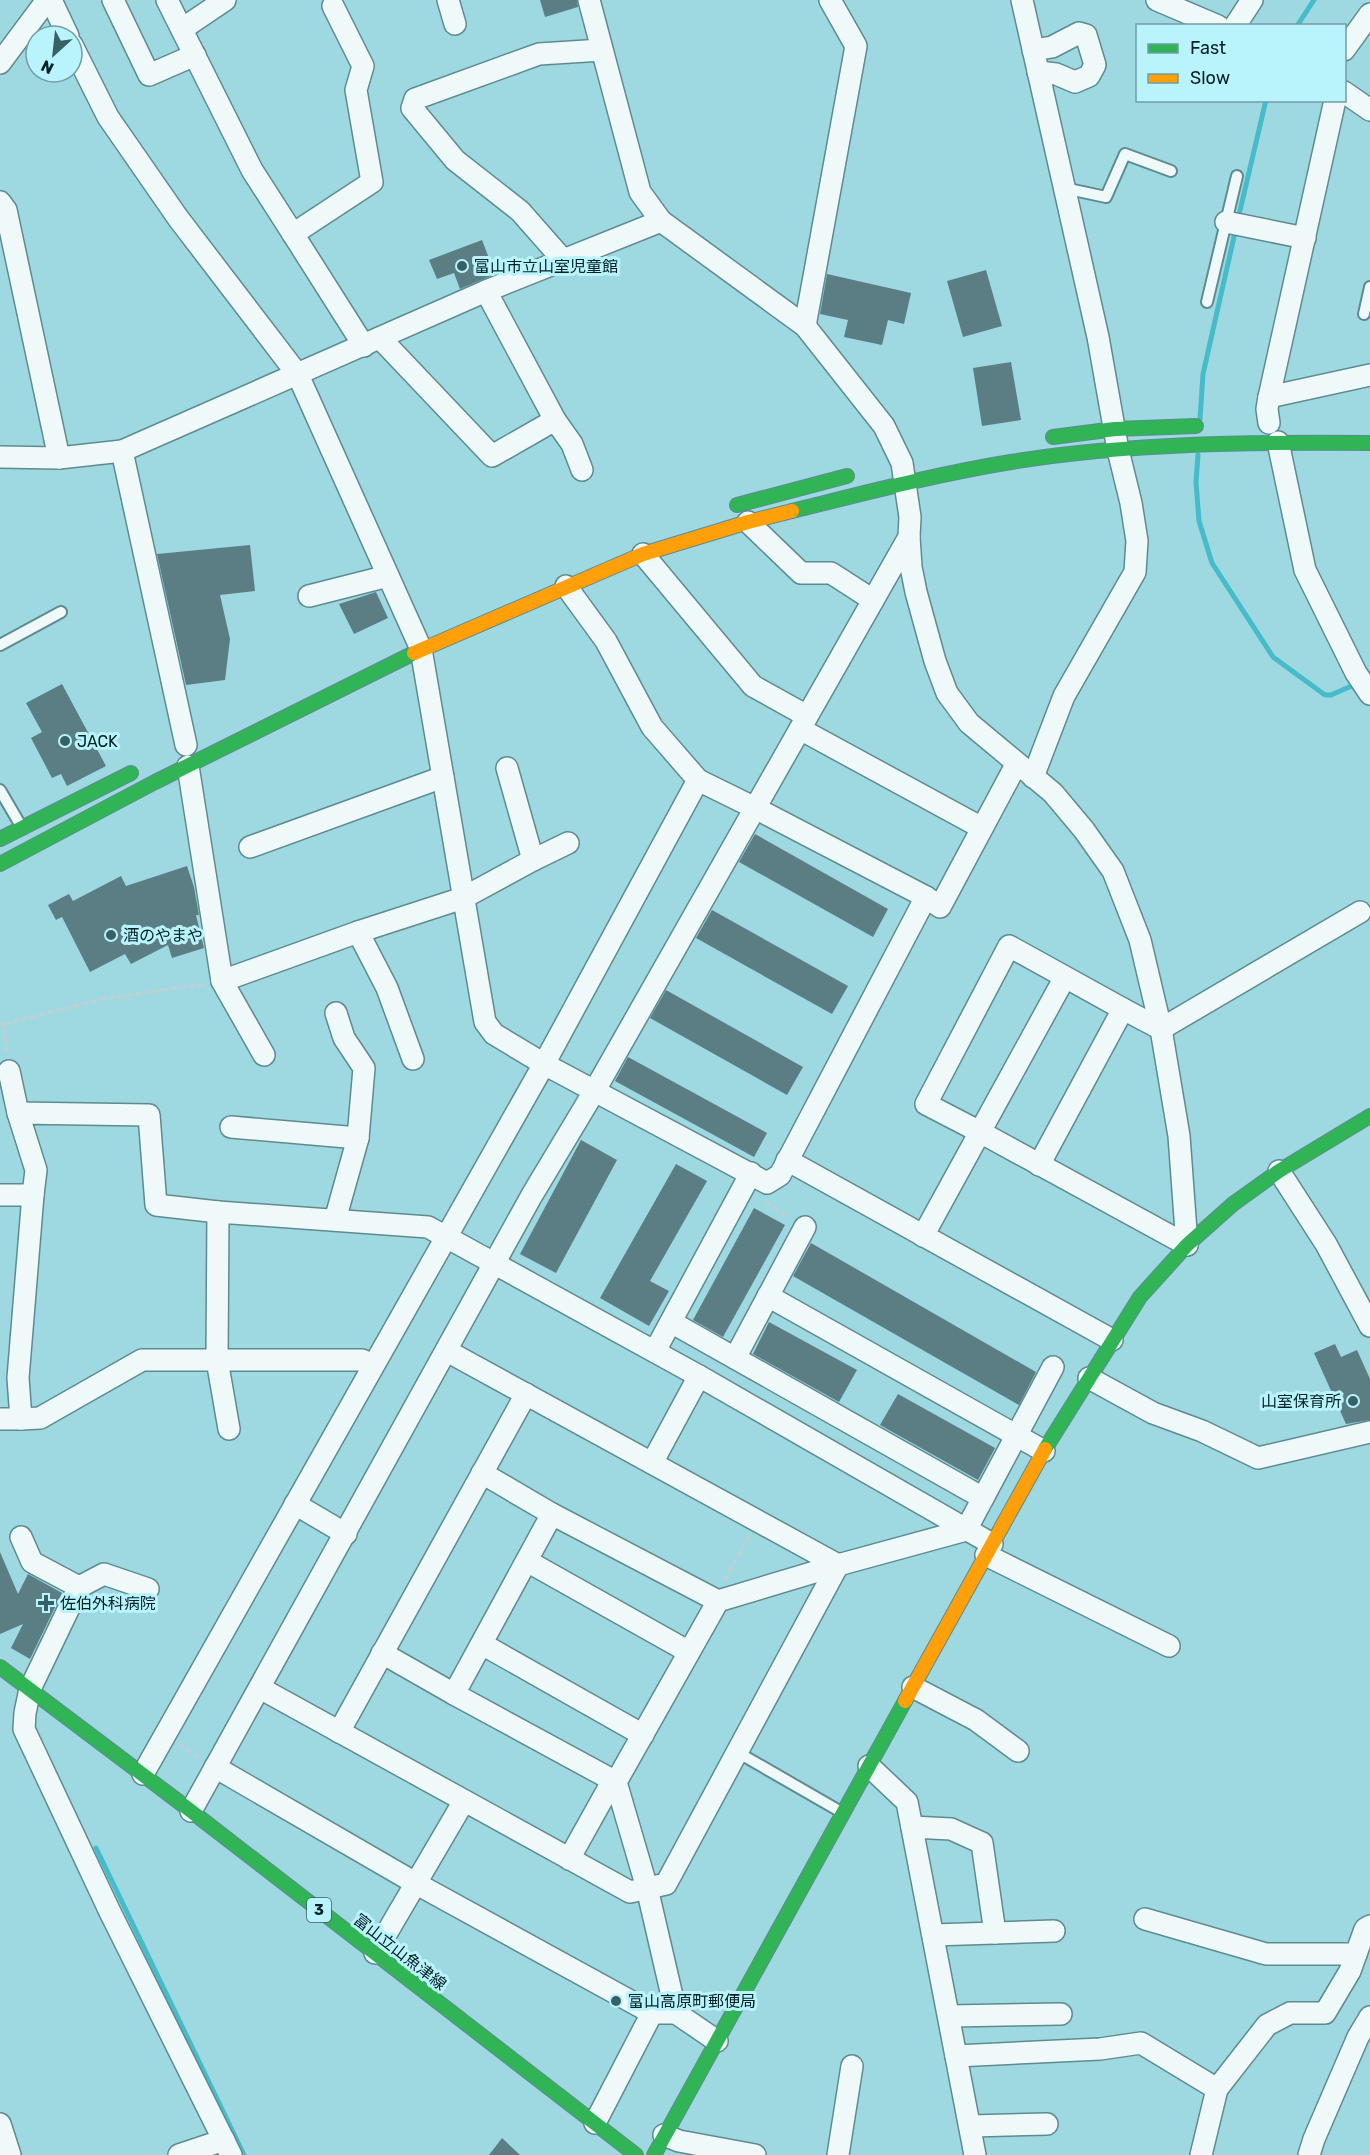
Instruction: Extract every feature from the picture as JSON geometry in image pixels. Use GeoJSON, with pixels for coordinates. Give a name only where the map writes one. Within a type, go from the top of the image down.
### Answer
{"type":"FeatureCollection","features":[{"type":"Feature","properties":{"kind":"street"},"geometry":{"type":"LineString","coordinates":[[0,63],[49,0],[62,24]]}},
{"type":"Feature","properties":{"kind":"street"},"geometry":{"type":"LineString","coordinates":[[113,0],[149,75],[195,55]]}},
{"type":"Feature","properties":{"kind":"street"},"geometry":{"type":"LineString","coordinates":[[167,0],[252,170],[293,234],[372,342],[492,456],[555,420]]}},
{"type":"Feature","properties":{"kind":"street"},"geometry":{"type":"LineString","coordinates":[[182,29],[225,0]]}},
{"type":"Feature","properties":{"kind":"street"},"geometry":{"type":"LineString","coordinates":[[448,0],[454,24]]}},
{"type":"Feature","properties":{"kind":"street"},"geometry":{"type":"LineString","coordinates":[[589,0],[640,192],[660,221],[805,326],[884,426],[902,468],[910,517],[911,567],[935,660],[947,693],[969,723],[1053,793],[1084,830],[1113,871],[1140,940],[1161,1029],[1179,1136],[1186,1203],[1187,1245]]}},
{"type":"Feature","properties":{"kind":"street"},"geometry":{"type":"LineString","coordinates":[[805,326],[856,46],[830,0]]}},
{"type":"Feature","properties":{"kind":"street"},"geometry":{"type":"LineString","coordinates":[[566,586],[606,641],[651,727],[698,780],[926,897],[940,907],[982,828],[1025,770],[1064,696],[1135,573],[1137,541],[1131,503],[1118,450],[1098,338],[1022,0]]}},
{"type":"Feature","properties":{"kind":"street"},"geometry":{"type":"LineString","coordinates":[[1156,0],[1213,24]]}},
{"type":"Feature","properties":{"kind":"street"},"geometry":{"type":"LineString","coordinates":[[1236,24],[1252,0]]}},
{"type":"Feature","properties":{"kind":"street"},"geometry":{"type":"LineString","coordinates":[[293,234],[372,182],[356,90],[363,66],[333,6]]}},
{"type":"Feature","properties":{"kind":"street"},"geometry":{"type":"LineString","coordinates":[[1346,47],[1370,14]]}},
{"type":"Feature","properties":{"kind":"street"},"geometry":{"type":"LineString","coordinates":[[1034,50],[1052,47],[1079,33],[1086,35],[1095,65],[1089,76],[1075,82],[1056,74],[1038,72]]}},
{"type":"Feature","properties":{"kind":"street"},"geometry":{"type":"LineString","coordinates":[[564,261],[520,211],[454,160],[412,108],[415,99],[539,54],[602,50]]}},
{"type":"Feature","properties":{"kind":"street"},"geometry":{"type":"LineString","coordinates":[[84,69],[108,117],[178,218],[298,375],[415,636],[443,777],[485,1022],[494,1034],[544,1064],[759,1178],[780,1175],[926,897]]}},
{"type":"Feature","properties":{"kind":"street"},"geometry":{"type":"LineString","coordinates":[[1346,93],[1370,110]]}},
{"type":"Feature","properties":{"kind":"street"},"geometry":{"type":"LineString","coordinates":[[1335,102],[1267,409],[1305,570],[1356,674],[1370,694]]}},
{"type":"Feature","properties":{"kind":"street"},"geometry":{"type":"LineString","coordinates":[[0,202],[6,210],[59,458]]}},
{"type":"Feature","properties":{"kind":"street"},"geometry":{"type":"LineString","coordinates":[[0,457],[59,458],[122,451],[486,291],[660,221]]}},
{"type":"Feature","properties":{"kind":"street"},"geometry":{"type":"LineString","coordinates":[[1226,222],[1305,238]]}},
{"type":"Feature","properties":{"kind":"street"},"geometry":{"type":"LineString","coordinates":[[486,291],[555,420],[572,444],[582,470]]}},
{"type":"Feature","properties":{"kind":"street"},"geometry":{"type":"LineString","coordinates":[[1269,397],[1370,375]]}},
{"type":"Feature","properties":{"kind":"street"},"geometry":{"type":"LineString","coordinates":[[1044,439],[1115,429],[1210,425]]}},
{"type":"Feature","properties":{"kind":"street"},"geometry":{"type":"LineString","coordinates":[[0,864],[186,750],[415,636],[566,586],[643,554],[748,522],[902,468],[1011,462],[1118,450],[1271,428],[1370,443]]}},
{"type":"Feature","properties":{"kind":"street"},"geometry":{"type":"LineString","coordinates":[[122,451],[186,750],[222,981],[264,1055]]}},
{"type":"Feature","properties":{"kind":"street"},"geometry":{"type":"LineString","coordinates":[[721,510],[783,491],[858,474]]}},
{"type":"Feature","properties":{"kind":"street"},"geometry":{"type":"LineString","coordinates":[[748,522],[801,573],[831,573],[873,600]]}},
{"type":"Feature","properties":{"kind":"street"},"geometry":{"type":"LineString","coordinates":[[192,1811],[532,1195],[595,1090],[909,537]]}},
{"type":"Feature","properties":{"kind":"street"},"geometry":{"type":"LineString","coordinates":[[643,554],[753,686],[804,722],[982,828]]}},
{"type":"Feature","properties":{"kind":"street"},"geometry":{"type":"LineString","coordinates":[[309,596],[388,576]]}},
{"type":"Feature","properties":{"kind":"street"},"geometry":{"type":"LineString","coordinates":[[0,839],[145,766]]}},
{"type":"Feature","properties":{"kind":"street"},"geometry":{"type":"LineString","coordinates":[[507,768],[533,860]]}},
{"type":"Feature","properties":{"kind":"street"},"geometry":{"type":"LineString","coordinates":[[250,847],[443,777]]}},
{"type":"Feature","properties":{"kind":"street"},"geometry":{"type":"LineString","coordinates":[[143,1774],[544,1064],[698,780]]}},
{"type":"Feature","properties":{"kind":"street"},"geometry":{"type":"LineString","coordinates":[[222,981],[358,932],[463,898],[568,843]]}},
{"type":"Feature","properties":{"kind":"street"},"geometry":{"type":"LineString","coordinates":[[1161,1029],[1360,912]]}},
{"type":"Feature","properties":{"kind":"street"},"geometry":{"type":"LineString","coordinates":[[358,932],[387,988],[413,1059]]}},
{"type":"Feature","properties":{"kind":"street"},"geometry":{"type":"LineString","coordinates":[[1161,1029],[1009,946],[926,1104],[1187,1245]]}},
{"type":"Feature","properties":{"kind":"street"},"geometry":{"type":"LineString","coordinates":[[922,1236],[1065,977]]}},
{"type":"Feature","properties":{"kind":"street"},"geometry":{"type":"LineString","coordinates":[[1039,1165],[1123,1009]]}},
{"type":"Feature","properties":{"kind":"street"},"geometry":{"type":"LineString","coordinates":[[336,1013],[344,1038],[364,1068],[358,1138],[336,1220]]}},
{"type":"Feature","properties":{"kind":"street"},"geometry":{"type":"LineString","coordinates":[[9,1071],[18,1113],[36,1170],[18,1378],[10,1419],[40,1418],[142,1360],[362,1360],[373,1365]]}},
{"type":"Feature","properties":{"kind":"street"},"geometry":{"type":"LineString","coordinates":[[18,1113],[149,1115],[156,1205],[218,1212],[429,1227],[699,1376],[966,1530],[989,1549],[1169,1646]]}},
{"type":"Feature","properties":{"kind":"street"},"geometry":{"type":"LineString","coordinates":[[654,2155],[1044,1451],[1140,1297],[1187,1245],[1233,1204],[1279,1171],[1370,1116]]}},
{"type":"Feature","properties":{"kind":"street"},"geometry":{"type":"LineString","coordinates":[[231,1127],[358,1138]]}},
{"type":"Feature","properties":{"kind":"street"},"geometry":{"type":"LineString","coordinates":[[787,1160],[1112,1340]]}},
{"type":"Feature","properties":{"kind":"street"},"geometry":{"type":"LineString","coordinates":[[1279,1171],[1326,1244],[1370,1326]]}},
{"type":"Feature","properties":{"kind":"street"},"geometry":{"type":"LineString","coordinates":[[655,1351],[759,1178]]}},
{"type":"Feature","properties":{"kind":"street"},"geometry":{"type":"LineString","coordinates":[[4,1191],[33,1196]]}},
{"type":"Feature","properties":{"kind":"street"},"geometry":{"type":"LineString","coordinates":[[218,1212],[217,1360],[229,1429]]}},
{"type":"Feature","properties":{"kind":"street"},"geometry":{"type":"LineString","coordinates":[[735,1358],[805,1227]]}},
{"type":"Feature","properties":{"kind":"street"},"geometry":{"type":"LineString","coordinates":[[768,1296],[1044,1451]]}},
{"type":"Feature","properties":{"kind":"street"},"geometry":{"type":"LineString","coordinates":[[671,1322],[983,1498]]}},
{"type":"Feature","properties":{"kind":"street"},"geometry":{"type":"LineString","coordinates":[[447,1351],[838,1565]]}},
{"type":"Feature","properties":{"kind":"street"},"geometry":{"type":"LineString","coordinates":[[569,1859],[608,1789],[616,1782],[718,1601],[966,1530],[1053,1367]]}},
{"type":"Feature","properties":{"kind":"street"},"geometry":{"type":"LineString","coordinates":[[652,1463],[699,1376]]}},
{"type":"Feature","properties":{"kind":"street"},"geometry":{"type":"LineString","coordinates":[[1089,1378],[1153,1413],[1202,1431],[1258,1458],[1370,1432]]}},
{"type":"Feature","properties":{"kind":"street"},"geometry":{"type":"LineString","coordinates":[[339,1732],[526,1394]]}},
{"type":"Feature","properties":{"kind":"street"},"geometry":{"type":"LineString","coordinates":[[482,1473],[552,1514],[718,1601]]}},
{"type":"Feature","properties":{"kind":"street"},"geometry":{"type":"LineString","coordinates":[[295,1504],[346,1534]]}},
{"type":"Feature","properties":{"kind":"street"},"geometry":{"type":"LineString","coordinates":[[454,1694],[552,1514]]}},
{"type":"Feature","properties":{"kind":"street"},"geometry":{"type":"LineString","coordinates":[[21,1537],[32,1562],[80,1587]]}},
{"type":"Feature","properties":{"kind":"street"},"geometry":{"type":"LineString","coordinates":[[526,1561],[689,1652]]}},
{"type":"Feature","properties":{"kind":"street"},"geometry":{"type":"LineString","coordinates":[[260,1689],[630,1892],[666,1884],[838,1565]]}},
{"type":"Feature","properties":{"kind":"street"},"geometry":{"type":"LineString","coordinates":[[148,1589],[104,1574],[80,1587],[30,1689],[24,1729],[110,1912],[228,2148],[179,2155]]}},
{"type":"Feature","properties":{"kind":"street"},"geometry":{"type":"LineString","coordinates":[[482,1644],[643,1735]]}},
{"type":"Feature","properties":{"kind":"street"},"geometry":{"type":"LineString","coordinates":[[382,1653],[616,1782],[647,1888],[676,2013]]}},
{"type":"Feature","properties":{"kind":"street","name":"富山立山魚津線"},"geometry":{"type":"LineString","coordinates":[[0,1666],[192,1811],[636,2155]]}},
{"type":"Feature","properties":{"kind":"street"},"geometry":{"type":"LineString","coordinates":[[913,1687],[976,1720],[1018,1751]]}},
{"type":"Feature","properties":{"kind":"street"},"geometry":{"type":"LineString","coordinates":[[869,1766],[907,1802],[975,2155]]}},
{"type":"Feature","properties":{"kind":"street"},"geometry":{"type":"LineString","coordinates":[[215,1767],[417,1884],[652,2013],[676,2013],[717,2041]]}},
{"type":"Feature","properties":{"kind":"street"},"geometry":{"type":"LineString","coordinates":[[375,1953],[464,1801]]}},
{"type":"Feature","properties":{"kind":"street"},"geometry":{"type":"LineString","coordinates":[[912,1827],[951,1828],[982,1843],[995,1933]]}},
{"type":"Feature","properties":{"kind":"street"},"geometry":{"type":"LineString","coordinates":[[1145,1919],[1266,1953],[1356,1954]]}},
{"type":"Feature","properties":{"kind":"street"},"geometry":{"type":"LineString","coordinates":[[1201,2155],[1217,2089],[1267,2025],[1290,2013],[1324,2013],[1350,1971],[1365,1929],[1370,1926]]}},
{"type":"Feature","properties":{"kind":"street"},"geometry":{"type":"LineString","coordinates":[[933,1935],[1054,1931]]}},
{"type":"Feature","properties":{"kind":"street"},"geometry":{"type":"LineString","coordinates":[[595,2123],[652,2013]]}},
{"type":"Feature","properties":{"kind":"street"},"geometry":{"type":"LineString","coordinates":[[949,2016],[1061,2014]]}},
{"type":"Feature","properties":{"kind":"street"},"geometry":{"type":"LineString","coordinates":[[1309,2155],[1358,2037],[1370,2017]]}},
{"type":"Feature","properties":{"kind":"street"},"geometry":{"type":"LineString","coordinates":[[956,2056],[1100,2049],[1141,2043],[1217,2089]]}},
{"type":"Feature","properties":{"kind":"street"},"geometry":{"type":"LineString","coordinates":[[838,2155],[852,2066]]}},
{"type":"Feature","properties":{"kind":"street"},"geometry":{"type":"LineString","coordinates":[[0,2124],[10,2155]]}},
{"type":"Feature","properties":{"kind":"street"},"geometry":{"type":"LineString","coordinates":[[969,2126],[1047,2124]]}},
{"type":"Feature","properties":{"kind":"street"},"geometry":{"type":"LineString","coordinates":[[664,2135],[678,2142],[755,2155]]}},
{"type":"Feature","properties":{"kind":"lane"},"geometry":{"type":"LineString","coordinates":[[1064,188],[1106,196],[1125,154],[1171,171]]}},
{"type":"Feature","properties":{"kind":"lane"},"geometry":{"type":"LineString","coordinates":[[1207,302],[1237,176]]}},
{"type":"Feature","properties":{"kind":"lane"},"geometry":{"type":"LineString","coordinates":[[1364,314],[1370,287]]}},
{"type":"Feature","properties":{"kind":"lane"},"geometry":{"type":"LineString","coordinates":[[0,645],[60,612]]}},
{"type":"Feature","properties":{"kind":"lane"},"geometry":{"type":"LineString","coordinates":[[0,790],[22,828]]}},
{"type":"Feature","properties":{"kind":"lane"},"geometry":{"type":"LineString","coordinates":[[737,1752],[843,1813]]}},
{"type":"Feature","properties":{"kind":"path"},"geometry":{"type":"LineString","coordinates":[[9,1071],[2,1025],[102,999],[222,981]]}},
{"type":"Feature","properties":{"kind":"path"},"geometry":{"type":"LineString","coordinates":[[759,1178],[766,1202],[805,1227]]}},
{"type":"Feature","properties":{"kind":"path"},"geometry":{"type":"LineString","coordinates":[[718,1601],[720,1588],[758,1521]]}},
{"type":"Feature","properties":{"kind":"path"},"geometry":{"type":"LineString","coordinates":[[165,1736],[215,1767]]}},
{"type":"Feature","properties":{"kind":"building"},"geometry":{"type":"Polygon","coordinates":[[[540,0],[577,0],[578,7],[545,17],[540,0]]]}},
{"type":"Feature","properties":{"kind":"building","name":"富山市立山室児童館"},"geometry":{"type":"Polygon","coordinates":[[[482,240],[495,274],[460,289],[454,273],[437,279],[429,260],[482,240]]]}},
{"type":"Feature","properties":{"kind":"building"},"geometry":{"type":"Polygon","coordinates":[[[986,270],[1002,326],[963,337],[947,281],[986,270]]]}},
{"type":"Feature","properties":{"kind":"building"},"geometry":{"type":"Polygon","coordinates":[[[827,274],[911,293],[904,324],[888,320],[882,345],[844,337],[848,320],[820,314],[827,274]]]}},
{"type":"Feature","properties":{"kind":"building"},"geometry":{"type":"Polygon","coordinates":[[[1011,362],[1021,420],[982,426],[973,368],[1011,362]]]}},
{"type":"Feature","properties":{"kind":"building"},"geometry":{"type":"Polygon","coordinates":[[[250,545],[255,591],[220,595],[230,639],[225,680],[186,685],[157,554],[250,545]]]}},
{"type":"Feature","properties":{"kind":"building"},"geometry":{"type":"Polygon","coordinates":[[[376,592],[388,618],[354,634],[339,604],[376,592]]]}},
{"type":"Feature","properties":{"kind":"building"},"geometry":{"type":"Polygon","coordinates":[[[62,684],[106,766],[67,786],[61,774],[52,778],[31,738],[42,732],[26,703],[62,684]]]}},
{"type":"Feature","properties":{"kind":"building"},"geometry":{"type":"Polygon","coordinates":[[[755,834],[888,909],[873,937],[739,862],[755,834]]]}},
{"type":"Feature","properties":{"kind":"building"},"geometry":{"type":"Polygon","coordinates":[[[187,866],[194,887],[199,915],[196,915],[204,948],[172,958],[168,945],[131,964],[125,954],[90,972],[62,917],[56,920],[48,905],[69,894],[73,901],[121,876],[126,886],[187,866]]]}},
{"type":"Feature","properties":{"kind":"building"},"geometry":{"type":"Polygon","coordinates":[[[712,910],[848,986],[832,1014],[696,938],[712,910]]]}},
{"type":"Feature","properties":{"kind":"building"},"geometry":{"type":"Polygon","coordinates":[[[666,990],[803,1067],[787,1095],[650,1018],[666,990]]]}},
{"type":"Feature","properties":{"kind":"building"},"geometry":{"type":"Polygon","coordinates":[[[628,1057],[767,1133],[754,1157],[615,1081],[628,1057]]]}},
{"type":"Feature","properties":{"kind":"building"},"geometry":{"type":"Polygon","coordinates":[[[581,1140],[617,1160],[556,1273],[520,1254],[581,1140]]]}},
{"type":"Feature","properties":{"kind":"building"},"geometry":{"type":"Polygon","coordinates":[[[676,1164],[707,1181],[650,1281],[669,1291],[649,1326],[600,1298],[676,1164]]]}},
{"type":"Feature","properties":{"kind":"building"},"geometry":{"type":"Polygon","coordinates":[[[754,1208],[785,1225],[723,1337],[693,1320],[754,1208]]]}},
{"type":"Feature","properties":{"kind":"building"},"geometry":{"type":"Polygon","coordinates":[[[811,1243],[1036,1372],[1019,1405],[793,1276],[811,1243]]]}},
{"type":"Feature","properties":{"kind":"building"},"geometry":{"type":"Polygon","coordinates":[[[769,1322],[857,1370],[839,1402],[753,1354],[769,1322]]]}},
{"type":"Feature","properties":{"kind":"building","name":"山室保育所"},"geometry":{"type":"Polygon","coordinates":[[[1335,1344],[1341,1357],[1357,1350],[1370,1379],[1370,1420],[1346,1424],[1314,1353],[1335,1344]]]}},
{"type":"Feature","properties":{"kind":"building"},"geometry":{"type":"Polygon","coordinates":[[[898,1394],[995,1448],[978,1480],[880,1425],[898,1394]]]}},
{"type":"Feature","properties":{"kind":"building","name":"佐伯外科病院"},"geometry":{"type":"Polygon","coordinates":[[[0,1552],[18,1594],[28,1574],[62,1593],[30,1659],[11,1648],[23,1624],[0,1634],[0,1552]]]}},
{"type":"Feature","properties":{"kind":"building"},"geometry":{"type":"Polygon","coordinates":[[[502,2138],[520,2155],[489,2155],[502,2138]]]}},
{"type":"Feature","properties":{"kind":"waterway"},"geometry":{"type":"LineString","coordinates":[[1298,24],[1314,0]]}},
{"type":"Feature","properties":{"kind":"waterway"},"geometry":{"type":"LineString","coordinates":[[1238,219],[1266,102]]}},
{"type":"Feature","properties":{"kind":"waterway"},"geometry":{"type":"LineString","coordinates":[[1200,419],[1203,374],[1236,228]]}},
{"type":"Feature","properties":{"kind":"waterway"},"geometry":{"type":"LineString","coordinates":[[1198,455],[1196,482],[1199,521],[1212,563],[1273,657],[1325,695],[1331,695],[1356,684]]}},
{"type":"Feature","properties":{"kind":"waterway"},"geometry":{"type":"LineString","coordinates":[[96,1848],[244,2155]]}},
{"type":"Feature","properties":{"kind":"traffic: fast"},"geometry":{"type":"LineString","coordinates":[[1053,437],[1115,429],[1196,426]]}},
{"type":"Feature","properties":{"kind":"traffic: fast"},"geometry":{"type":"LineString","coordinates":[[792,511],[956,472],[1055,456],[1190,445],[1370,443]]}},
{"type":"Feature","properties":{"kind":"traffic: fast"},"geometry":{"type":"LineString","coordinates":[[737,505],[847,476]]}},
{"type":"Feature","properties":{"kind":"traffic: fast"},"geometry":{"type":"LineString","coordinates":[[0,864],[155,782],[414,653]]}},
{"type":"Feature","properties":{"kind":"traffic: fast"},"geometry":{"type":"LineString","coordinates":[[0,839],[131,773]]}},
{"type":"Feature","properties":{"kind":"traffic: fast"},"geometry":{"type":"LineString","coordinates":[[1045,1449],[1140,1297],[1187,1245],[1233,1204],[1279,1171],[1370,1116]]}},
{"type":"Feature","properties":{"kind":"traffic: fast"},"geometry":{"type":"LineString","coordinates":[[0,1667],[191,1811],[636,2155]]}},
{"type":"Feature","properties":{"kind":"traffic: fast"},"geometry":{"type":"LineString","coordinates":[[654,2155],[905,1701]]}},
{"type":"Feature","properties":{"kind":"traffic: slow"},"geometry":{"type":"LineString","coordinates":[[414,653],[643,554],[792,511]]}},
{"type":"Feature","properties":{"kind":"traffic: slow"},"geometry":{"type":"LineString","coordinates":[[905,1701],[1045,1449]]}},
{"type":"Feature","properties":{"kind":"place","name":"富山市立山室児童館"},"geometry":{"type":"Point","coordinates":[462,266]}},
{"type":"Feature","properties":{"kind":"place","name":"JACK"},"geometry":{"type":"Point","coordinates":[65,741]}},
{"type":"Feature","properties":{"kind":"place","name":"酒のやまや"},"geometry":{"type":"Point","coordinates":[111,935]}},
{"type":"Feature","properties":{"kind":"place","name":"山室保育所"},"geometry":{"type":"Point","coordinates":[1353,1401]}},
{"type":"Feature","properties":{"kind":"place","name":"佐伯外科病院"},"geometry":{"type":"Point","coordinates":[46,1603]}},
{"type":"Feature","properties":{"kind":"place","name":"富山高原町郵便局"},"geometry":{"type":"Point","coordinates":[616,2001]}}]}
